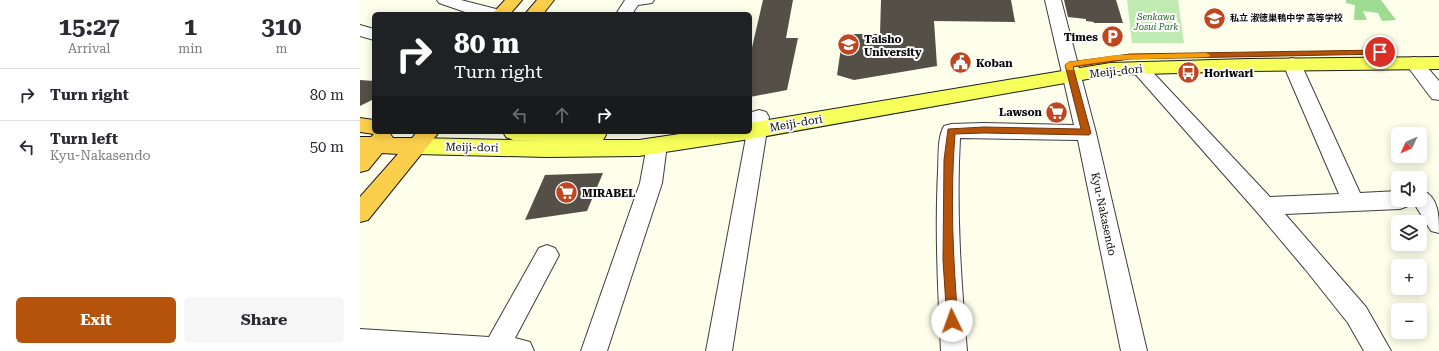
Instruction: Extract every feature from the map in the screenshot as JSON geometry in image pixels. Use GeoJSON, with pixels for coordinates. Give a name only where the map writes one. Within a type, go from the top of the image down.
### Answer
{"type":"FeatureCollection","features":[{"type":"Feature","properties":{"kind":"highway"},"geometry":{"type":"LineString","coordinates":[[503,12],[514,0]]}},
{"type":"Feature","properties":{"kind":"highway"},"geometry":{"type":"LineString","coordinates":[[536,12],[546,0]]}},
{"type":"Feature","properties":{"kind":"highway"},"geometry":{"type":"LineString","coordinates":[[360,125],[375,137],[422,139]]}},
{"type":"Feature","properties":{"kind":"highway"},"geometry":{"type":"LineString","coordinates":[[360,164],[375,137]]}},
{"type":"Feature","properties":{"kind":"highway"},"geometry":{"type":"LineString","coordinates":[[360,213],[393,176],[422,139]]}},
{"type":"Feature","properties":{"kind":"main road","name":"Meiji-dori"},"geometry":{"type":"LineString","coordinates":[[752,126],[1003,87],[1130,56],[1439,52]]}},
{"type":"Feature","properties":{"kind":"main road","name":"Meiji-dori"},"geometry":{"type":"LineString","coordinates":[[1071,71],[1292,64],[1439,63]]}},
{"type":"Feature","properties":{"kind":"main road","name":"Meiji-dori"},"geometry":{"type":"LineString","coordinates":[[588,134],[625,135],[657,139],[694,134]]}},
{"type":"Feature","properties":{"kind":"main road","name":"Meiji-dori"},"geometry":{"type":"LineString","coordinates":[[422,139],[547,149],[639,148],[657,139]]}},
{"type":"Feature","properties":{"kind":"street"},"geometry":{"type":"LineString","coordinates":[[445,0],[483,12]]}},
{"type":"Feature","properties":{"kind":"street"},"geometry":{"type":"LineString","coordinates":[[625,12],[633,0],[646,0]]}},
{"type":"Feature","properties":{"kind":"street","name":"Kyu-Nakasendo"},"geometry":{"type":"LineString","coordinates":[[1053,0],[1086,133],[1134,351]]}},
{"type":"Feature","properties":{"kind":"street"},"geometry":{"type":"LineString","coordinates":[[360,30],[372,34]]}},
{"type":"Feature","properties":{"kind":"street"},"geometry":{"type":"LineString","coordinates":[[1414,63],[1439,94]]}},
{"type":"Feature","properties":{"kind":"street"},"geometry":{"type":"LineString","coordinates":[[1292,64],[1353,202]]}},
{"type":"Feature","properties":{"kind":"street"},"geometry":{"type":"LineString","coordinates":[[1139,68],[1266,206],[1357,315],[1378,351]]}},
{"type":"Feature","properties":{"kind":"street"},"geometry":{"type":"LineString","coordinates":[[954,351],[948,260],[948,160],[951,131],[984,130],[1086,133]]}},
{"type":"Feature","properties":{"kind":"street"},"geometry":{"type":"LineString","coordinates":[[719,351],[751,134]]}},
{"type":"Feature","properties":{"kind":"street"},"geometry":{"type":"LineString","coordinates":[[594,351],[651,183],[657,139]]}},
{"type":"Feature","properties":{"kind":"street"},"geometry":{"type":"LineString","coordinates":[[1427,199],[1439,224]]}},
{"type":"Feature","properties":{"kind":"street"},"geometry":{"type":"LineString","coordinates":[[1266,206],[1391,200]]}},
{"type":"Feature","properties":{"kind":"street"},"geometry":{"type":"LineString","coordinates":[[496,349],[547,255]]}},
{"type":"Feature","properties":{"kind":"street"},"geometry":{"type":"LineString","coordinates":[[360,341],[521,351]]}},
{"type":"Feature","properties":{"kind":"green space","name":"Senkawa Josui Park"},"geometry":{"type":"Polygon","coordinates":[[[1127,0],[1178,0],[1184,43],[1132,43],[1127,0]]]}},
{"type":"Feature","properties":{"kind":"green space"},"geometry":{"type":"Polygon","coordinates":[[[1346,0],[1381,0],[1396,20],[1382,21],[1378,13],[1363,11],[1367,20],[1354,20],[1355,5],[1346,3],[1346,0]]]}},
{"type":"Feature","properties":{"kind":"building"},"geometry":{"type":"Polygon","coordinates":[[[763,0],[793,0],[786,38],[798,38],[787,90],[752,97],[752,47],[763,0]]]}},
{"type":"Feature","properties":{"kind":"building"},"geometry":{"type":"Polygon","coordinates":[[[881,0],[1011,0],[1015,22],[934,21],[937,66],[854,80],[837,75],[843,34],[880,34],[881,0]]]}},
{"type":"Feature","properties":{"kind":"building"},"geometry":{"type":"Polygon","coordinates":[[[1064,0],[1116,0],[1123,23],[1094,23],[1086,21],[1086,19],[1068,17],[1064,0]]]}},
{"type":"Feature","properties":{"kind":"building"},"geometry":{"type":"Polygon","coordinates":[[[360,80],[372,81],[372,100],[360,106],[360,80]]]}},
{"type":"Feature","properties":{"kind":"building","name":"MIRABEL"},"geometry":{"type":"Polygon","coordinates":[[[603,173],[587,211],[525,220],[545,175],[603,173]]]}},
{"type":"Feature","properties":{"kind":"slow traffic"},"geometry":{"type":"LineString","coordinates":[[1070,68],[1069,65],[1130,56],[1206,55]]}},
{"type":"Feature","properties":{"kind":"place","name":"私立 淑徳巣鴨中学 高等学校"},"geometry":{"type":"Point","coordinates":[1215,18]}},
{"type":"Feature","properties":{"kind":"place","name":"Times"},"geometry":{"type":"Point","coordinates":[1113,37]}},
{"type":"Feature","properties":{"kind":"place","name":"Taisho University"},"geometry":{"type":"Point","coordinates":[848,45]}},
{"type":"Feature","properties":{"kind":"place","name":"Koban"},"geometry":{"type":"Point","coordinates":[961,63]}},
{"type":"Feature","properties":{"kind":"place","name":"Horiwari"},"geometry":{"type":"Point","coordinates":[1189,73]}},
{"type":"Feature","properties":{"kind":"place","name":"Lawson"},"geometry":{"type":"Point","coordinates":[1057,112]}},
{"type":"Feature","properties":{"kind":"place","name":"MIRABEL"},"geometry":{"type":"Point","coordinates":[566,193]}},
{"type":"Feature","properties":{"kind":"route"},"geometry":{"type":"LineString","coordinates":[[952,321],[948,260],[948,160],[951,131],[984,130],[1086,133],[1069,65],[1130,56],[1380,52]]}}]}
